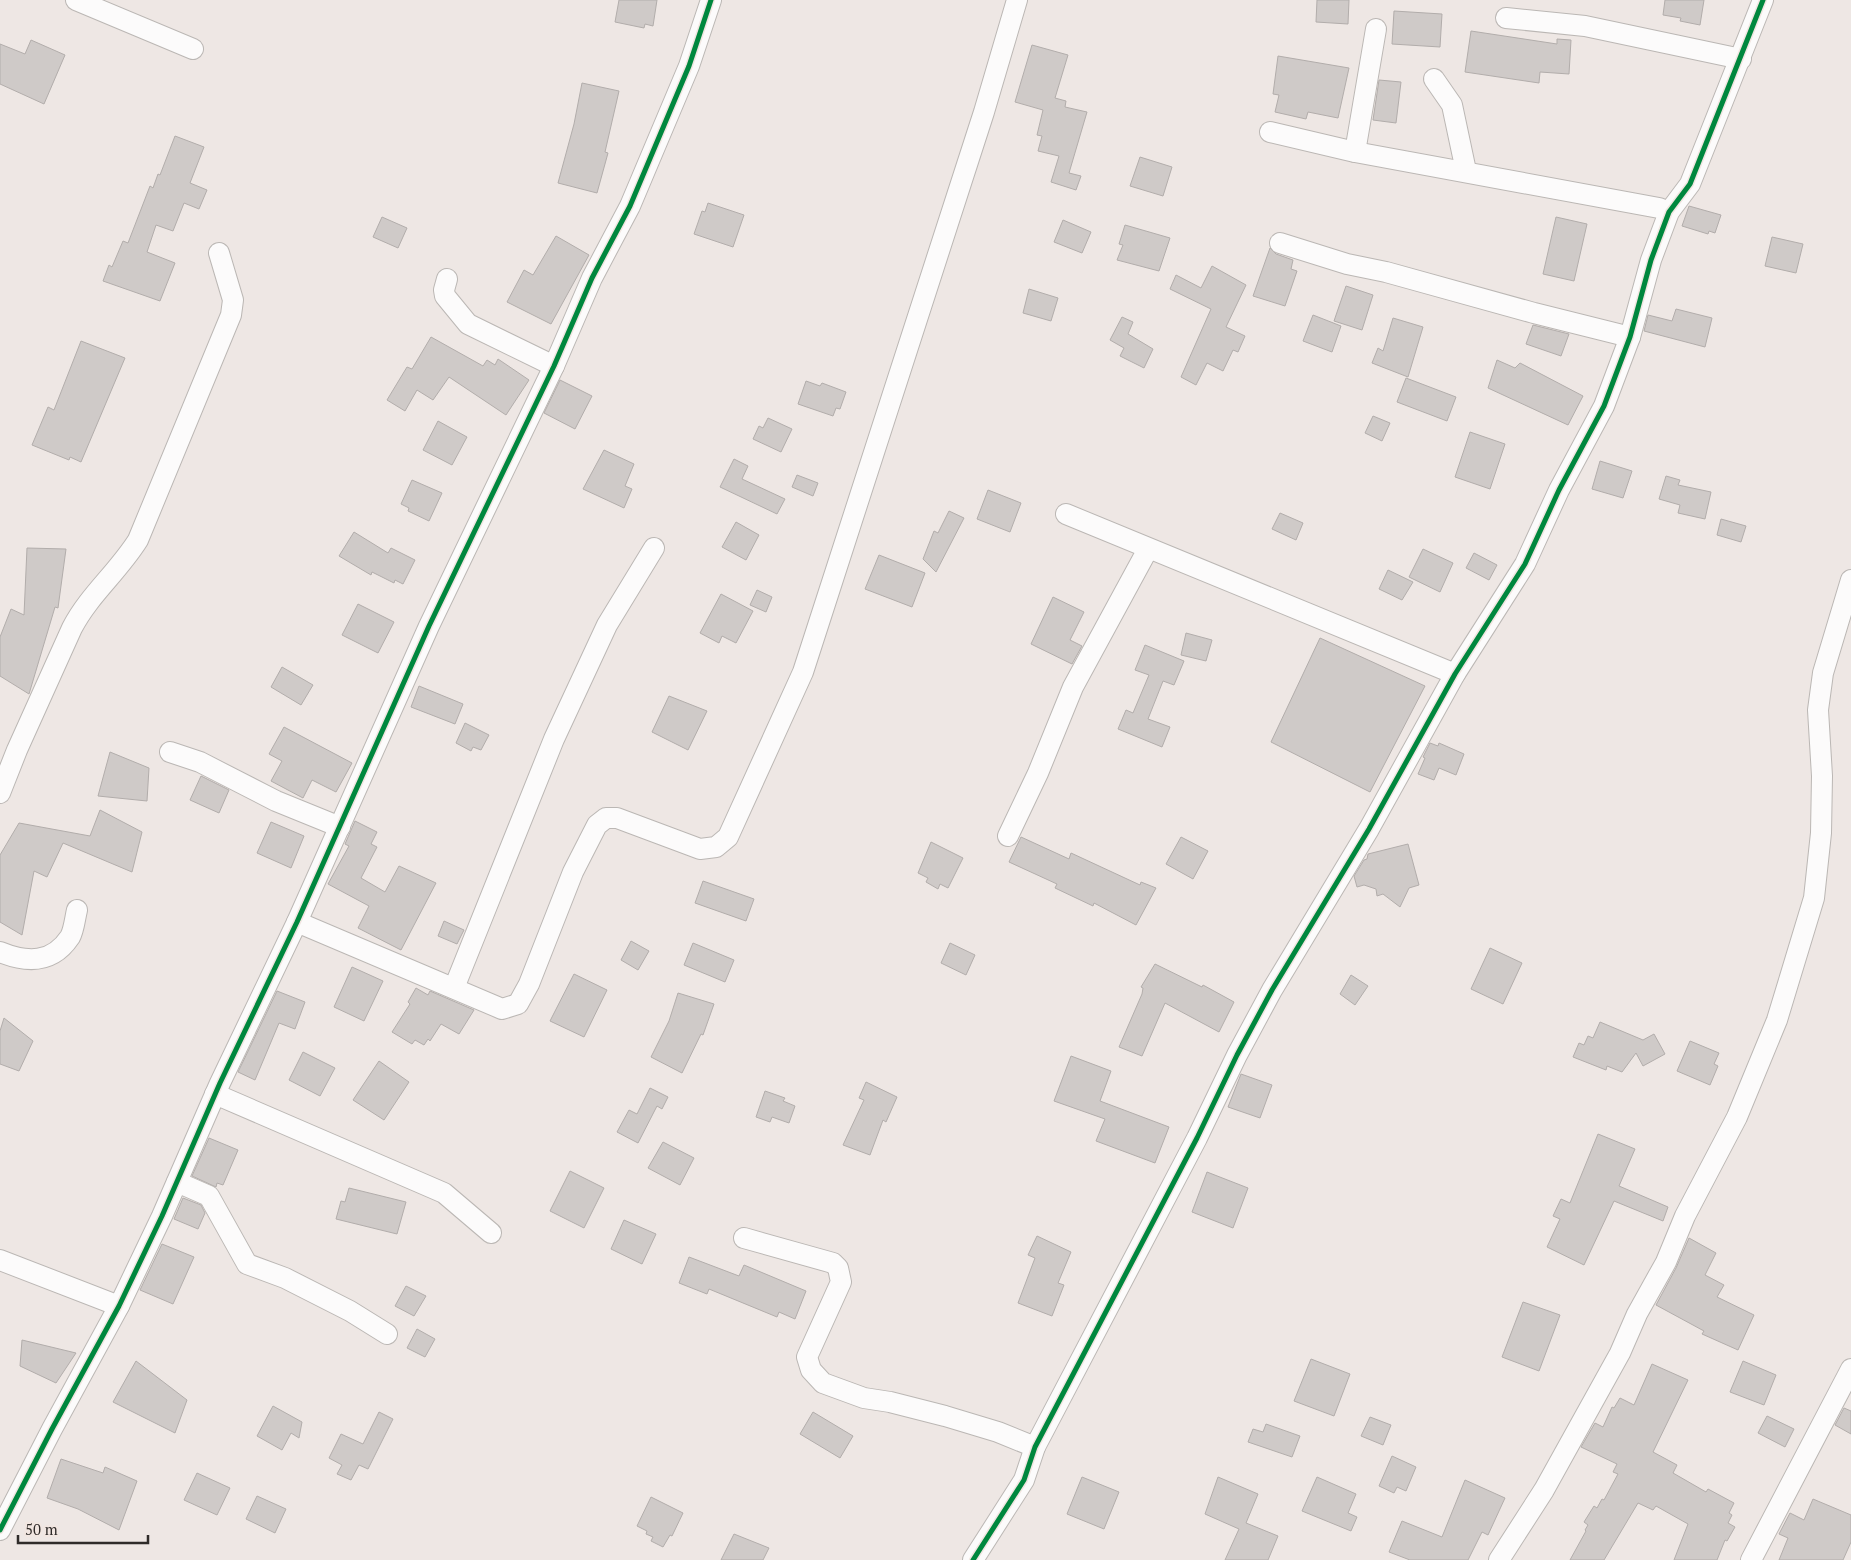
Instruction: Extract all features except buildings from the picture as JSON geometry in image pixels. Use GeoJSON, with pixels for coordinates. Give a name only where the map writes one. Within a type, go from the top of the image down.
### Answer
{"type":"FeatureCollection","features":[{"type":"Feature","properties":{"kind":"street"},"geometry":{"type":"LineString","coordinates":[[76,0],[193,49]]}},
{"type":"Feature","properties":{"kind":"street"},"geometry":{"type":"LineString","coordinates":[[0,1530],[119,1306],[177,1182],[264,987],[297,922],[429,626],[554,366],[592,278],[630,206],[689,66],[711,0]]}},
{"type":"Feature","properties":{"kind":"street"},"geometry":{"type":"LineString","coordinates":[[297,922],[454,988],[485,1004],[502,1009],[518,1004],[529,984],[573,872],[597,824],[606,818],[623,820],[700,849],[716,847],[728,837],[803,672],[984,112],[1017,0]]}},
{"type":"Feature","properties":{"kind":"street"},"geometry":{"type":"LineString","coordinates":[[973,1560],[1024,1480],[1035,1447],[1197,1138],[1237,1055],[1272,990],[1369,829],[1455,674],[1525,564],[1559,490],[1604,406],[1630,337],[1651,260],[1669,212],[1690,184],[1763,0]]}},
{"type":"Feature","properties":{"kind":"street"},"geometry":{"type":"LineString","coordinates":[[1506,18],[1585,26],[1741,58]]}},
{"type":"Feature","properties":{"kind":"street"},"geometry":{"type":"LineString","coordinates":[[1356,152],[1376,29]]}},
{"type":"Feature","properties":{"kind":"street"},"geometry":{"type":"LineString","coordinates":[[1434,79],[1452,105],[1466,171]]}},
{"type":"Feature","properties":{"kind":"street"},"geometry":{"type":"LineString","coordinates":[[1270,132],[1356,152],[1466,171],[1669,212]]}},
{"type":"Feature","properties":{"kind":"street"},"geometry":{"type":"LineString","coordinates":[[1280,243],[1347,264],[1386,272],[1534,313],[1630,337]]}},
{"type":"Feature","properties":{"kind":"street"},"geometry":{"type":"LineString","coordinates":[[0,794],[17,750],[76,620],[91,599],[115,573],[138,540],[231,315],[233,300],[219,253]]}},
{"type":"Feature","properties":{"kind":"street"},"geometry":{"type":"LineString","coordinates":[[447,279],[444,290],[445,296],[468,324],[554,366]]}},
{"type":"Feature","properties":{"kind":"street"},"geometry":{"type":"LineString","coordinates":[[1066,514],[1455,674]]}},
{"type":"Feature","properties":{"kind":"street"},"geometry":{"type":"LineString","coordinates":[[454,988],[554,739],[607,625],[654,548]]}},
{"type":"Feature","properties":{"kind":"street"},"geometry":{"type":"LineString","coordinates":[[1008,836],[1038,773],[1072,687],[1148,549]]}},
{"type":"Feature","properties":{"kind":"street"},"geometry":{"type":"LineString","coordinates":[[1499,1560],[1552,1477],[1620,1353],[1637,1314],[1666,1262],[1685,1216],[1736,1117],[1776,1020],[1814,898],[1821,824],[1822,776],[1818,710],[1823,673],[1851,580]]}},
{"type":"Feature","properties":{"kind":"street"},"geometry":{"type":"LineString","coordinates":[[170,752],[200,762],[276,801],[340,827]]}},
{"type":"Feature","properties":{"kind":"street"},"geometry":{"type":"LineString","coordinates":[[0,952],[28,960],[47,958],[70,936],[76,910]]}},
{"type":"Feature","properties":{"kind":"street"},"geometry":{"type":"LineString","coordinates":[[215,1094],[444,1193],[491,1233]]}},
{"type":"Feature","properties":{"kind":"street"},"geometry":{"type":"LineString","coordinates":[[177,1182],[209,1196],[247,1264],[284,1278],[326,1299],[387,1334]]}},
{"type":"Feature","properties":{"kind":"street"},"geometry":{"type":"LineString","coordinates":[[744,1238],[833,1263],[838,1268],[841,1282],[807,1357],[811,1370],[823,1383],[864,1398],[890,1402],[998,1432],[1035,1447]]}},
{"type":"Feature","properties":{"kind":"street"},"geometry":{"type":"LineString","coordinates":[[0,1260],[119,1306]]}},
{"type":"Feature","properties":{"kind":"street"},"geometry":{"type":"LineString","coordinates":[[1751,1560],[1851,1369]]}},
{"type":"Feature","properties":{"kind":"cycle path"},"geometry":{"type":"LineString","coordinates":[[0,1530],[119,1306],[162,1216],[220,1083],[297,922],[429,626],[554,366],[592,278],[630,206],[689,66],[711,0]]}},
{"type":"Feature","properties":{"kind":"cycle path"},"geometry":{"type":"LineString","coordinates":[[973,1560],[1024,1480],[1035,1447],[1197,1138],[1237,1055],[1272,990],[1369,829],[1455,674],[1525,564],[1559,490],[1604,406],[1630,337],[1651,260],[1669,212],[1690,184],[1763,0]]}}]}
